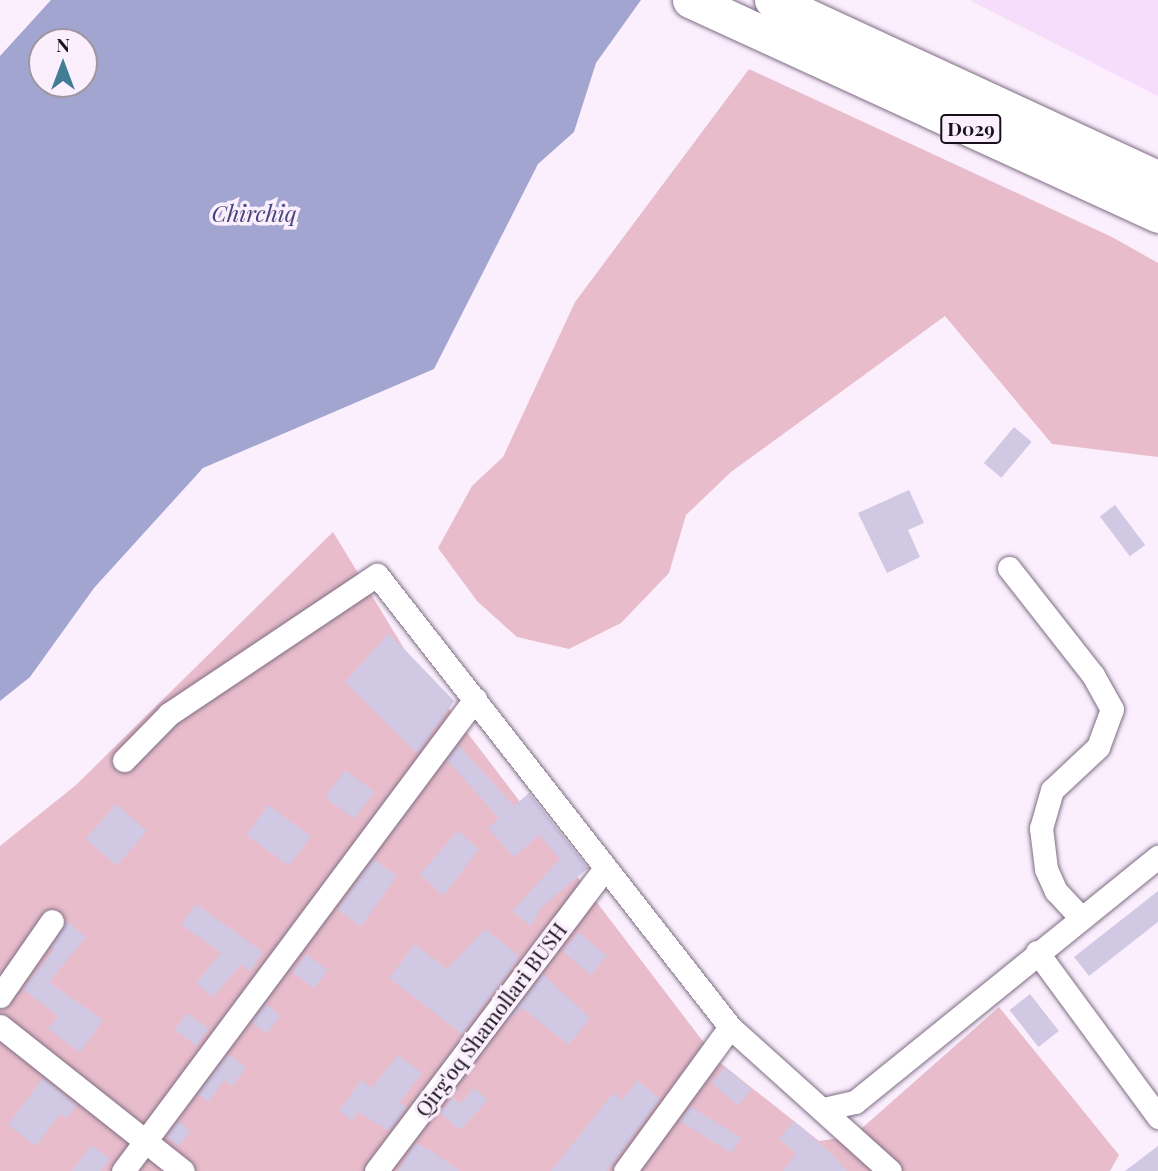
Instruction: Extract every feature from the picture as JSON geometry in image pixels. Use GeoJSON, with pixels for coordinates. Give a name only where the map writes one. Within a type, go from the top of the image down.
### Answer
{"type":"FeatureCollection","features":[{"type":"Feature","properties":{"kind":"highway","name":"D029"},"geometry":{"type":"LineString","coordinates":[[690,0],[1158,215]]}},
{"type":"Feature","properties":{"kind":"highway","name":"D029"},"geometry":{"type":"LineString","coordinates":[[785,6],[1158,178]]}},
{"type":"Feature","properties":{"kind":"street"},"geometry":{"type":"LineString","coordinates":[[1009,568],[1093,675],[1112,709],[1098,747],[1052,790],[1041,828],[1046,869],[1056,891],[1080,917]]}},
{"type":"Feature","properties":{"kind":"street"},"geometry":{"type":"LineString","coordinates":[[124,760],[169,714],[377,575],[730,1027],[824,1109],[879,1168]]}},
{"type":"Feature","properties":{"kind":"street"},"geometry":{"type":"LineString","coordinates":[[123,1171],[475,699]]}},
{"type":"Feature","properties":{"kind":"street"},"geometry":{"type":"LineString","coordinates":[[824,1109],[855,1102],[1080,917],[1158,857]]}},
{"type":"Feature","properties":{"kind":"street","name":"Qirg'oq Shamollari BUSH"},"geometry":{"type":"LineString","coordinates":[[376,1171],[605,867]]}},
{"type":"Feature","properties":{"kind":"street"},"geometry":{"type":"LineString","coordinates":[[0,996],[52,922]]}},
{"type":"Feature","properties":{"kind":"street"},"geometry":{"type":"LineString","coordinates":[[1037,952],[1158,1117]]}},
{"type":"Feature","properties":{"kind":"street"},"geometry":{"type":"LineString","coordinates":[[0,1026],[183,1171]]}},
{"type":"Feature","properties":{"kind":"street"},"geometry":{"type":"LineString","coordinates":[[625,1171],[730,1027]]}},
{"type":"Feature","properties":{"kind":"shaded area"},"geometry":{"type":"Polygon","coordinates":[[[969,0],[1158,0],[1158,96],[969,0]]]}},
{"type":"Feature","properties":{"kind":"shaded area"},"geometry":{"type":"Polygon","coordinates":[[[749,69],[1112,237],[1158,263],[1158,457],[1052,444],[945,316],[731,472],[686,515],[669,573],[621,623],[569,649],[517,637],[477,601],[438,548],[472,486],[503,457],[575,302],[749,69]]]}},
{"type":"Feature","properties":{"kind":"shaded area"},"geometry":{"type":"Polygon","coordinates":[[[333,532],[408,655],[718,1061],[819,1141],[853,1136],[999,1007],[1119,1155],[1110,1171],[0,1171],[0,846],[76,785],[333,532]]]}},
{"type":"Feature","properties":{"kind":"water","name":"Chirchiq"},"geometry":{"type":"Polygon","coordinates":[[[51,0],[641,0],[596,63],[574,132],[538,164],[434,369],[203,468],[94,588],[30,677],[0,701],[0,56],[51,0]]]}},
{"type":"Feature","properties":{"kind":"building"},"geometry":{"type":"Polygon","coordinates":[[[1014,427],[1032,442],[1001,478],[984,463],[1014,427]]]}},
{"type":"Feature","properties":{"kind":"building"},"geometry":{"type":"Polygon","coordinates":[[[909,490],[924,523],[908,530],[920,557],[887,573],[858,513],[909,490]]]}},
{"type":"Feature","properties":{"kind":"building"},"geometry":{"type":"Polygon","coordinates":[[[1115,505],[1145,545],[1130,556],[1100,516],[1115,505]]]}},
{"type":"Feature","properties":{"kind":"building"},"geometry":{"type":"Polygon","coordinates":[[[389,633],[454,701],[417,753],[345,682],[389,633]]]}},
{"type":"Feature","properties":{"kind":"building"},"geometry":{"type":"Polygon","coordinates":[[[458,745],[514,806],[529,793],[588,868],[542,907],[531,926],[512,911],[560,859],[539,835],[514,857],[488,828],[499,818],[447,760],[458,745]]]}},
{"type":"Feature","properties":{"kind":"building"},"geometry":{"type":"Polygon","coordinates":[[[345,770],[374,791],[354,819],[325,798],[345,770]]]}},
{"type":"Feature","properties":{"kind":"building"},"geometry":{"type":"Polygon","coordinates":[[[116,804],[147,831],[117,866],[86,839],[116,804]]]}},
{"type":"Feature","properties":{"kind":"building"},"geometry":{"type":"Polygon","coordinates":[[[268,805],[311,836],[289,866],[246,835],[268,805]]]}},
{"type":"Feature","properties":{"kind":"building"},"geometry":{"type":"Polygon","coordinates":[[[458,831],[479,849],[443,896],[420,874],[458,831]]]}},
{"type":"Feature","properties":{"kind":"building"},"geometry":{"type":"Polygon","coordinates":[[[373,859],[397,876],[361,926],[337,910],[373,859]]]}},
{"type":"Feature","properties":{"kind":"building"},"geometry":{"type":"Polygon","coordinates":[[[1158,891],[1158,922],[1089,976],[1074,957],[1158,891]]]}},
{"type":"Feature","properties":{"kind":"building"},"geometry":{"type":"Polygon","coordinates":[[[196,904],[263,952],[250,971],[241,964],[213,997],[196,983],[221,953],[181,924],[196,904]]]}},
{"type":"Feature","properties":{"kind":"building"},"geometry":{"type":"Polygon","coordinates":[[[67,921],[86,937],[49,982],[103,1020],[80,1052],[48,1029],[58,1016],[23,989],[54,950],[51,947],[67,921]]]}},
{"type":"Feature","properties":{"kind":"building"},"geometry":{"type":"Polygon","coordinates":[[[485,929],[518,955],[517,961],[462,1034],[389,978],[415,944],[447,969],[485,929]]]}},
{"type":"Feature","properties":{"kind":"building"},"geometry":{"type":"Polygon","coordinates":[[[579,932],[607,956],[591,975],[563,951],[579,932]]]}},
{"type":"Feature","properties":{"kind":"building"},"geometry":{"type":"Polygon","coordinates":[[[306,954],[328,970],[314,988],[292,973],[306,954]]]}},
{"type":"Feature","properties":{"kind":"building"},"geometry":{"type":"Polygon","coordinates":[[[543,974],[590,1018],[569,1045],[522,1008],[505,1023],[543,974]]]}},
{"type":"Feature","properties":{"kind":"building"},"geometry":{"type":"Polygon","coordinates":[[[1030,994],[1059,1031],[1038,1047],[1010,1010],[1030,994]]]}},
{"type":"Feature","properties":{"kind":"building"},"geometry":{"type":"Polygon","coordinates":[[[266,1004],[281,1016],[266,1034],[252,1022],[266,1004]]]}},
{"type":"Feature","properties":{"kind":"building"},"geometry":{"type":"Polygon","coordinates":[[[187,1013],[209,1029],[196,1046],[175,1030],[187,1013]]]}},
{"type":"Feature","properties":{"kind":"building"},"geometry":{"type":"Polygon","coordinates":[[[228,1054],[246,1068],[232,1086],[224,1080],[208,1102],[198,1094],[228,1054]]]}},
{"type":"Feature","properties":{"kind":"building"},"geometry":{"type":"Polygon","coordinates":[[[398,1055],[422,1073],[399,1103],[407,1107],[389,1131],[358,1112],[352,1121],[339,1111],[361,1080],[372,1088],[398,1055]]]}},
{"type":"Feature","properties":{"kind":"building"},"geometry":{"type":"Polygon","coordinates":[[[725,1067],[752,1089],[738,1106],[712,1083],[725,1067]]]}},
{"type":"Feature","properties":{"kind":"building"},"geometry":{"type":"Polygon","coordinates":[[[43,1078],[77,1105],[67,1118],[60,1114],[36,1146],[8,1125],[43,1078]]]}},
{"type":"Feature","properties":{"kind":"building"},"geometry":{"type":"Polygon","coordinates":[[[637,1080],[660,1099],[607,1171],[551,1171],[613,1093],[622,1100],[637,1080]]]}},
{"type":"Feature","properties":{"kind":"building"},"geometry":{"type":"Polygon","coordinates":[[[474,1088],[488,1100],[460,1130],[440,1113],[453,1097],[460,1104],[474,1088]]]}},
{"type":"Feature","properties":{"kind":"building"},"geometry":{"type":"Polygon","coordinates":[[[690,1106],[741,1138],[731,1153],[680,1121],[690,1106]]]}},
{"type":"Feature","properties":{"kind":"building"},"geometry":{"type":"Polygon","coordinates":[[[178,1121],[191,1131],[179,1146],[166,1136],[178,1121]]]}},
{"type":"Feature","properties":{"kind":"building"},"geometry":{"type":"Polygon","coordinates":[[[794,1121],[847,1171],[783,1171],[796,1153],[779,1139],[794,1121]]]}},
{"type":"Feature","properties":{"kind":"building"},"geometry":{"type":"Polygon","coordinates":[[[415,1143],[430,1150],[460,1171],[398,1171],[415,1143]]]}},
{"type":"Feature","properties":{"kind":"building"},"geometry":{"type":"Polygon","coordinates":[[[91,1145],[110,1159],[101,1171],[72,1171],[91,1145]]]}},
{"type":"Feature","properties":{"kind":"building"},"geometry":{"type":"Polygon","coordinates":[[[1158,1146],[1158,1171],[1125,1171],[1158,1146]]]}}]}
